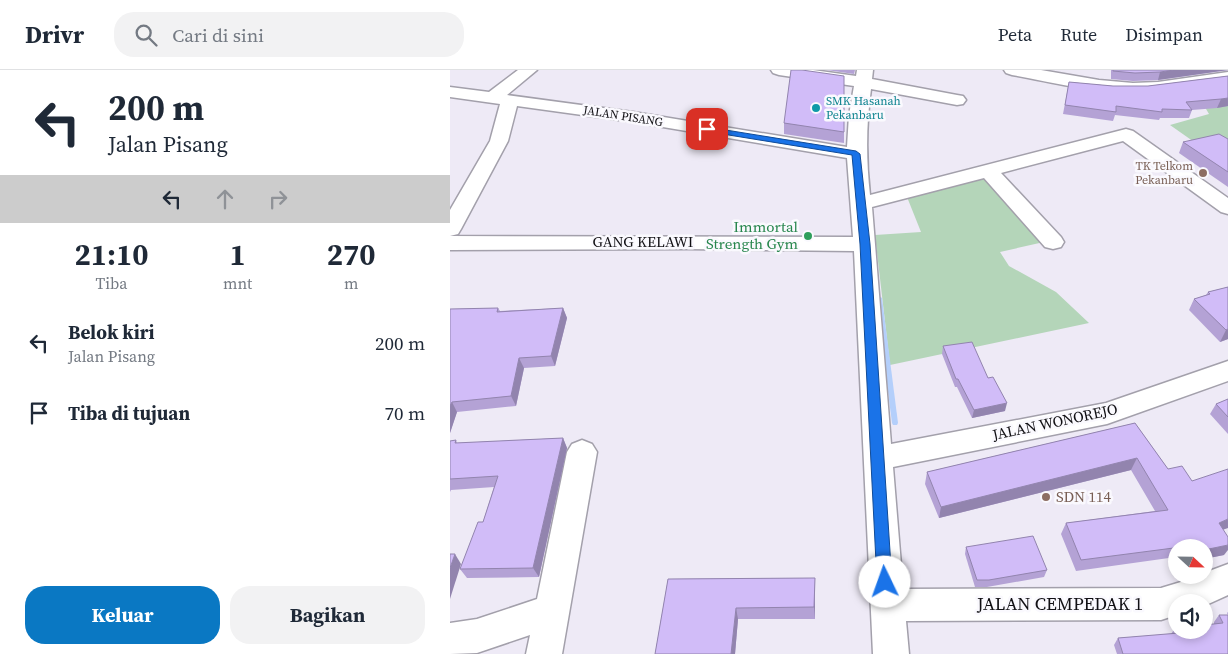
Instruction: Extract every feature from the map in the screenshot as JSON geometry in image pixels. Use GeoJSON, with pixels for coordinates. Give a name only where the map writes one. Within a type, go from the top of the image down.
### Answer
{"type":"FeatureCollection","features":[{"type":"Feature","properties":{"kind":"street"},"geometry":{"type":"LineString","coordinates":[[450,230],[498,141],[502,98],[529,70]]}},
{"type":"Feature","properties":{"kind":"street"},"geometry":{"type":"LineString","coordinates":[[779,70],[864,76],[957,100]]}},
{"type":"Feature","properties":{"kind":"street"},"geometry":{"type":"LineString","coordinates":[[1012,70],[1101,84],[1148,88],[1206,78],[1228,77]]}},
{"type":"Feature","properties":{"kind":"street"},"geometry":{"type":"LineString","coordinates":[[864,76],[856,154],[865,244],[891,654]]}},
{"type":"Feature","properties":{"kind":"street","name":"JALAN PISANG"},"geometry":{"type":"LineString","coordinates":[[450,92],[633,117],[856,154]]}},
{"type":"Feature","properties":{"kind":"street"},"geometry":{"type":"LineString","coordinates":[[860,204],[1127,135],[1228,208]]}},
{"type":"Feature","properties":{"kind":"street"},"geometry":{"type":"LineString","coordinates":[[988,171],[1053,242]]}},
{"type":"Feature","properties":{"kind":"street","name":"GANG KELAWI"},"geometry":{"type":"LineString","coordinates":[[450,243],[697,242],[865,244]]}},
{"type":"Feature","properties":{"kind":"street","name":"JALAN WONOREJO"},"geometry":{"type":"LineString","coordinates":[[878,458],[1107,413],[1228,371]]}},
{"type":"Feature","properties":{"kind":"street"},"geometry":{"type":"LineString","coordinates":[[544,654],[582,452]]}},
{"type":"Feature","properties":{"kind":"street","name":"JALAN CEMPEDAK 1"},"geometry":{"type":"LineString","coordinates":[[887,605],[1161,604],[1190,595],[1228,579]]}},
{"type":"Feature","properties":{"kind":"street"},"geometry":{"type":"LineString","coordinates":[[450,640],[477,636],[552,611]]}},
{"type":"Feature","properties":{"kind":"green space"},"geometry":{"type":"Polygon","coordinates":[[[1199,97],[1228,100],[1228,153],[1197,144],[1170,125],[1209,114],[1199,97]]]}},
{"type":"Feature","properties":{"kind":"green space"},"geometry":{"type":"Polygon","coordinates":[[[986,175],[1044,242],[1000,252],[1009,266],[1056,292],[1089,323],[890,365],[875,235],[921,232],[907,197],[986,175]]]}},
{"type":"Feature","properties":{"kind":"building","name":"SMK Hasanah Pekanbaru"},"geometry":{"type":"Polygon","coordinates":[[[791,70],[844,76],[844,132],[784,123],[791,70]]]}},
{"type":"Feature","properties":{"kind":"building"},"geometry":{"type":"Polygon","coordinates":[[[1113,70],[1174,70],[1135,73],[1113,70]]]}},
{"type":"Feature","properties":{"kind":"building"},"geometry":{"type":"Polygon","coordinates":[[[1228,76],[1228,98],[1186,102],[1192,110],[1162,109],[1162,112],[1116,106],[1116,112],[1065,105],[1069,82],[1113,86],[1148,86],[1228,76]]]}},
{"type":"Feature","properties":{"kind":"building"},"geometry":{"type":"Polygon","coordinates":[[[1219,134],[1228,139],[1228,172],[1183,142],[1219,134]]]}},
{"type":"Feature","properties":{"kind":"building"},"geometry":{"type":"Polygon","coordinates":[[[1228,287],[1228,329],[1226,330],[1194,299],[1210,294],[1208,292],[1228,287]]]}},
{"type":"Feature","properties":{"kind":"building"},"geometry":{"type":"Polygon","coordinates":[[[498,308],[497,312],[563,308],[551,356],[519,358],[511,396],[452,402],[450,406],[450,309],[498,308]]]}},
{"type":"Feature","properties":{"kind":"building"},"geometry":{"type":"Polygon","coordinates":[[[972,342],[988,378],[993,377],[1007,403],[974,410],[958,379],[956,379],[943,346],[972,342]]]}},
{"type":"Feature","properties":{"kind":"building"},"geometry":{"type":"Polygon","coordinates":[[[1228,399],[1228,417],[1216,404],[1228,399]]]}},
{"type":"Feature","properties":{"kind":"building"},"geometry":{"type":"Polygon","coordinates":[[[1135,423],[1168,469],[1182,466],[1192,481],[1228,469],[1228,519],[1219,523],[1228,537],[1228,545],[1213,548],[1213,539],[1168,539],[1168,549],[1081,560],[1066,523],[1168,510],[1137,458],[941,507],[927,472],[1135,423]]]}},
{"type":"Feature","properties":{"kind":"building"},"geometry":{"type":"Polygon","coordinates":[[[563,438],[533,568],[460,569],[478,522],[483,522],[498,476],[450,479],[450,441],[456,440],[455,443],[563,438]]]}},
{"type":"Feature","properties":{"kind":"building"},"geometry":{"type":"Polygon","coordinates":[[[1033,536],[1047,570],[989,580],[977,580],[966,547],[1033,536]]]}},
{"type":"Feature","properties":{"kind":"building"},"geometry":{"type":"Polygon","coordinates":[[[450,554],[455,554],[450,568],[450,554]]]}},
{"type":"Feature","properties":{"kind":"building"},"geometry":{"type":"Polygon","coordinates":[[[815,578],[814,607],[736,608],[731,654],[655,654],[668,579],[815,578]]]}},
{"type":"Feature","properties":{"kind":"building"},"geometry":{"type":"Polygon","coordinates":[[[1219,615],[1228,615],[1228,654],[1123,654],[1118,638],[1168,634],[1168,639],[1213,639],[1213,624],[1223,623],[1219,615]]]}},
{"type":"Feature","properties":{"kind":"waterway"},"geometry":{"type":"LineString","coordinates":[[879,298],[895,423]]}},
{"type":"Feature","properties":{"kind":"place","name":"SMK Hasanah Pekanbaru"},"geometry":{"type":"Point","coordinates":[816,108]}},
{"type":"Feature","properties":{"kind":"place","name":"TK Telkom Pekanbaru"},"geometry":{"type":"Point","coordinates":[1203,173]}},
{"type":"Feature","properties":{"kind":"place","name":"Immortal Strength Gym"},"geometry":{"type":"Point","coordinates":[808,236]}},
{"type":"Feature","properties":{"kind":"place","name":"SDN 114"},"geometry":{"type":"Point","coordinates":[1046,497]}},
{"type":"Feature","properties":{"kind":"route"},"geometry":{"type":"LineString","coordinates":[[707,129],[856,154],[865,244],[885,582]]}}]}
